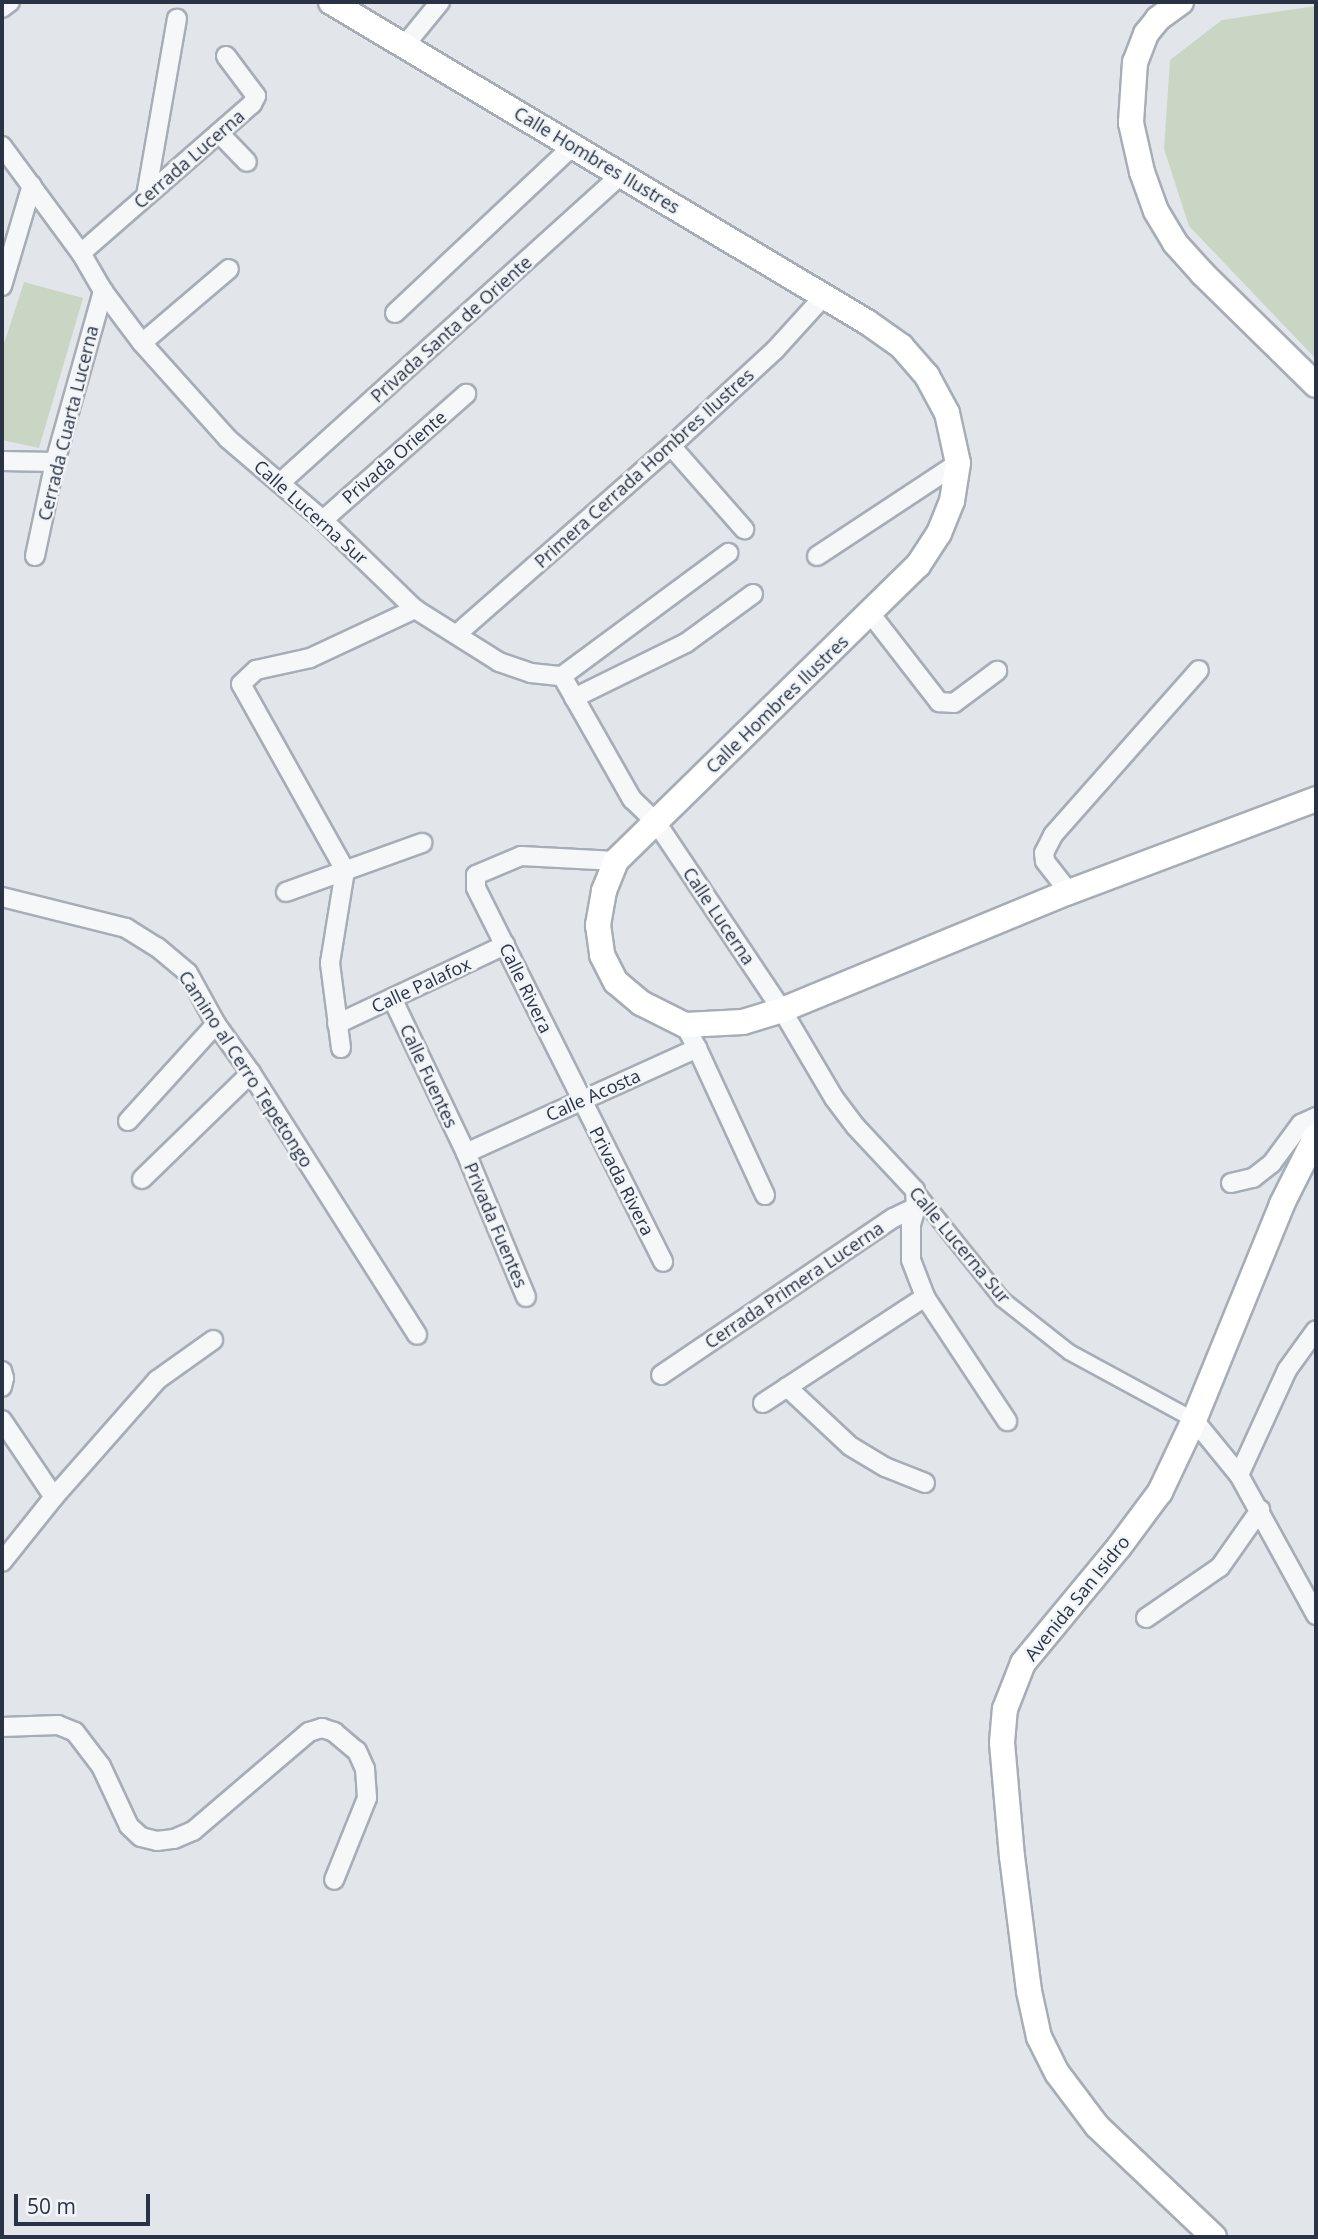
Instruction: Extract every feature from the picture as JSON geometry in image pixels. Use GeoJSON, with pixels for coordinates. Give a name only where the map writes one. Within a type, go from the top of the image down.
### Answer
{"type":"FeatureCollection","features":[{"type":"Feature","properties":{"kind":"main road","name":"Calle Hombres Ilustres"},"geometry":{"type":"LineString","coordinates":[[331,2],[574,145],[824,296],[901,346],[927,376],[947,413],[958,463],[952,501],[939,533],[918,565],[616,861],[604,891],[598,925],[602,955],[616,982],[641,1003],[685,1025],[743,1022],[782,1010],[1069,892],[1316,799]]}},
{"type":"Feature","properties":{"kind":"main road"},"geometry":{"type":"LineString","coordinates":[[1181,2],[1158,19],[1146,34],[1135,62],[1131,122],[1142,172],[1156,211],[1175,243],[1316,385]]}},
{"type":"Feature","properties":{"kind":"main road","name":"Avenida San Isidro"},"geometry":{"type":"LineString","coordinates":[[1214,2237],[1097,2126],[1057,2073],[1039,2037],[1029,1991],[1012,1857],[1002,1741],[1005,1709],[1023,1663],[1119,1547],[1160,1492],[1194,1420],[1282,1204],[1316,1136]]}},
{"type":"Feature","properties":{"kind":"street"},"geometry":{"type":"LineString","coordinates":[[2,8],[10,2]]}},
{"type":"Feature","properties":{"kind":"street"},"geometry":{"type":"LineString","coordinates":[[404,46],[440,2]]}},
{"type":"Feature","properties":{"kind":"street"},"geometry":{"type":"LineString","coordinates":[[146,196],[177,19]]}},
{"type":"Feature","properties":{"kind":"street","name":"Cerrada Lucerna"},"geometry":{"type":"LineString","coordinates":[[81,253],[252,104],[256,96],[226,56]]}},
{"type":"Feature","properties":{"kind":"street"},"geometry":{"type":"LineString","coordinates":[[219,133],[247,162]]}},
{"type":"Feature","properties":{"kind":"street"},"geometry":{"type":"LineString","coordinates":[[395,313],[574,145]]}},
{"type":"Feature","properties":{"kind":"street","name":"Calle Lucerna Sur"},"geometry":{"type":"LineString","coordinates":[[2,146],[81,253],[103,291],[142,343],[228,439],[323,520],[415,609],[499,662],[531,673],[562,676]]}},
{"type":"Feature","properties":{"kind":"street","name":"Privada Santa de Oriente"},"geometry":{"type":"LineString","coordinates":[[280,483],[622,174]]}},
{"type":"Feature","properties":{"kind":"street"},"geometry":{"type":"LineString","coordinates":[[2,286],[32,185]]}},
{"type":"Feature","properties":{"kind":"street"},"geometry":{"type":"LineString","coordinates":[[142,343],[229,269]]}},
{"type":"Feature","properties":{"kind":"street","name":"Cerrada Cuarta Lucerna"},"geometry":{"type":"LineString","coordinates":[[35,556],[55,462],[103,291]]}},
{"type":"Feature","properties":{"kind":"street","name":"Primera Cerrada Hombres Ilustres"},"geometry":{"type":"LineString","coordinates":[[457,634],[671,446],[775,350],[824,296]]}},
{"type":"Feature","properties":{"kind":"street","name":"Privada Oriente"},"geometry":{"type":"LineString","coordinates":[[323,520],[466,394]]}},
{"type":"Feature","properties":{"kind":"street"},"geometry":{"type":"LineString","coordinates":[[671,446],[744,529]]}},
{"type":"Feature","properties":{"kind":"street"},"geometry":{"type":"LineString","coordinates":[[2,461],[55,462]]}},
{"type":"Feature","properties":{"kind":"street"},"geometry":{"type":"LineString","coordinates":[[817,555],[958,463]]}},
{"type":"Feature","properties":{"kind":"street"},"geometry":{"type":"LineString","coordinates":[[656,822],[632,799],[562,676],[728,553]]}},
{"type":"Feature","properties":{"kind":"street"},"geometry":{"type":"LineString","coordinates":[[574,698],[686,643],[753,594]]}},
{"type":"Feature","properties":{"kind":"street"},"geometry":{"type":"LineString","coordinates":[[341,1048],[330,963],[345,870],[241,684],[256,670],[310,658],[415,609]]}},
{"type":"Feature","properties":{"kind":"street"},"geometry":{"type":"LineString","coordinates":[[870,613],[939,702],[954,702],[998,671]]}},
{"type":"Feature","properties":{"kind":"street"},"geometry":{"type":"LineString","coordinates":[[1069,892],[1045,861],[1044,853],[1053,835],[1199,670]]}},
{"type":"Feature","properties":{"kind":"street","name":"Calle Lucerna"},"geometry":{"type":"LineString","coordinates":[[656,822],[782,1010]]}},
{"type":"Feature","properties":{"kind":"street"},"geometry":{"type":"LineString","coordinates":[[286,892],[422,843]]}},
{"type":"Feature","properties":{"kind":"street","name":"Calle Rivera"},"geometry":{"type":"LineString","coordinates":[[581,1100],[476,888],[477,876],[521,856],[616,861]]}},
{"type":"Feature","properties":{"kind":"street","name":"Camino al Cerro Tepetongo"},"geometry":{"type":"LineString","coordinates":[[2,897],[126,928],[157,947],[188,973],[216,1024],[251,1073],[416,1335]]}},
{"type":"Feature","properties":{"kind":"street","name":"Calle Palafox"},"geometry":{"type":"LineString","coordinates":[[337,1024],[393,1000],[505,945]]}},
{"type":"Feature","properties":{"kind":"street","name":"Calle Fuentes"},"geometry":{"type":"LineString","coordinates":[[393,1000],[466,1153]]}},
{"type":"Feature","properties":{"kind":"street","name":"Calle Lucerna Sur"},"geometry":{"type":"LineString","coordinates":[[782,1010],[834,1098],[856,1127],[1002,1299],[1069,1352],[1194,1420]]}},
{"type":"Feature","properties":{"kind":"street"},"geometry":{"type":"LineString","coordinates":[[128,1121],[216,1024]]}},
{"type":"Feature","properties":{"kind":"street"},"geometry":{"type":"LineString","coordinates":[[685,1025],[765,1195]]}},
{"type":"Feature","properties":{"kind":"street","name":"Calle Acosta"},"geometry":{"type":"LineString","coordinates":[[466,1153],[697,1048]]}},
{"type":"Feature","properties":{"kind":"street"},"geometry":{"type":"LineString","coordinates":[[142,1179],[251,1073]]}},
{"type":"Feature","properties":{"kind":"street","name":"Privada Rivera"},"geometry":{"type":"LineString","coordinates":[[581,1100],[663,1262]]}},
{"type":"Feature","properties":{"kind":"street"},"geometry":{"type":"LineString","coordinates":[[1231,1183],[1253,1178],[1263,1171],[1301,1124],[1316,1117]]}},
{"type":"Feature","properties":{"kind":"street","name":"Privada Fuentes"},"geometry":{"type":"LineString","coordinates":[[466,1153],[526,1297]]}},
{"type":"Feature","properties":{"kind":"street"},"geometry":{"type":"LineString","coordinates":[[915,1198],[911,1226],[911,1260],[925,1297],[1007,1421]]}},
{"type":"Feature","properties":{"kind":"street","name":"Cerrada Primera Lucerna"},"geometry":{"type":"LineString","coordinates":[[661,1375],[893,1218],[915,1198]]}},
{"type":"Feature","properties":{"kind":"street"},"geometry":{"type":"LineString","coordinates":[[763,1403],[925,1297]]}},
{"type":"Feature","properties":{"kind":"street"},"geometry":{"type":"LineString","coordinates":[[1239,1475],[1287,1370],[1316,1331]]}},
{"type":"Feature","properties":{"kind":"street"},"geometry":{"type":"LineString","coordinates":[[2,1562],[54,1496],[157,1380],[212,1340]]}},
{"type":"Feature","properties":{"kind":"street"},"geometry":{"type":"LineString","coordinates":[[2,1371],[2,1387]]}},
{"type":"Feature","properties":{"kind":"street"},"geometry":{"type":"LineString","coordinates":[[786,1387],[850,1446],[885,1467],[925,1483]]}},
{"type":"Feature","properties":{"kind":"street"},"geometry":{"type":"LineString","coordinates":[[2,1420],[54,1496]]}},
{"type":"Feature","properties":{"kind":"street"},"geometry":{"type":"LineString","coordinates":[[1194,1420],[1239,1475],[1316,1615]]}},
{"type":"Feature","properties":{"kind":"street"},"geometry":{"type":"LineString","coordinates":[[1146,1618],[1220,1567],[1260,1510]]}},
{"type":"Feature","properties":{"kind":"street"},"geometry":{"type":"LineString","coordinates":[[2,1727],[58,1725],[75,1732],[101,1766],[129,1826],[141,1837],[158,1840],[174,1839],[193,1831],[309,1732],[322,1728],[334,1732],[357,1751],[365,1769],[367,1798],[334,1880]]}},
{"type":"Feature","properties":{"kind":"green space"},"geometry":{"type":"Polygon","coordinates":[[[1316,6],[1316,359],[1189,226],[1164,149],[1170,60],[1222,20],[1316,6]]]}},
{"type":"Feature","properties":{"kind":"green space"},"geometry":{"type":"Polygon","coordinates":[[[24,282],[83,298],[39,448],[2,440],[2,350],[24,282]]]}}]}
